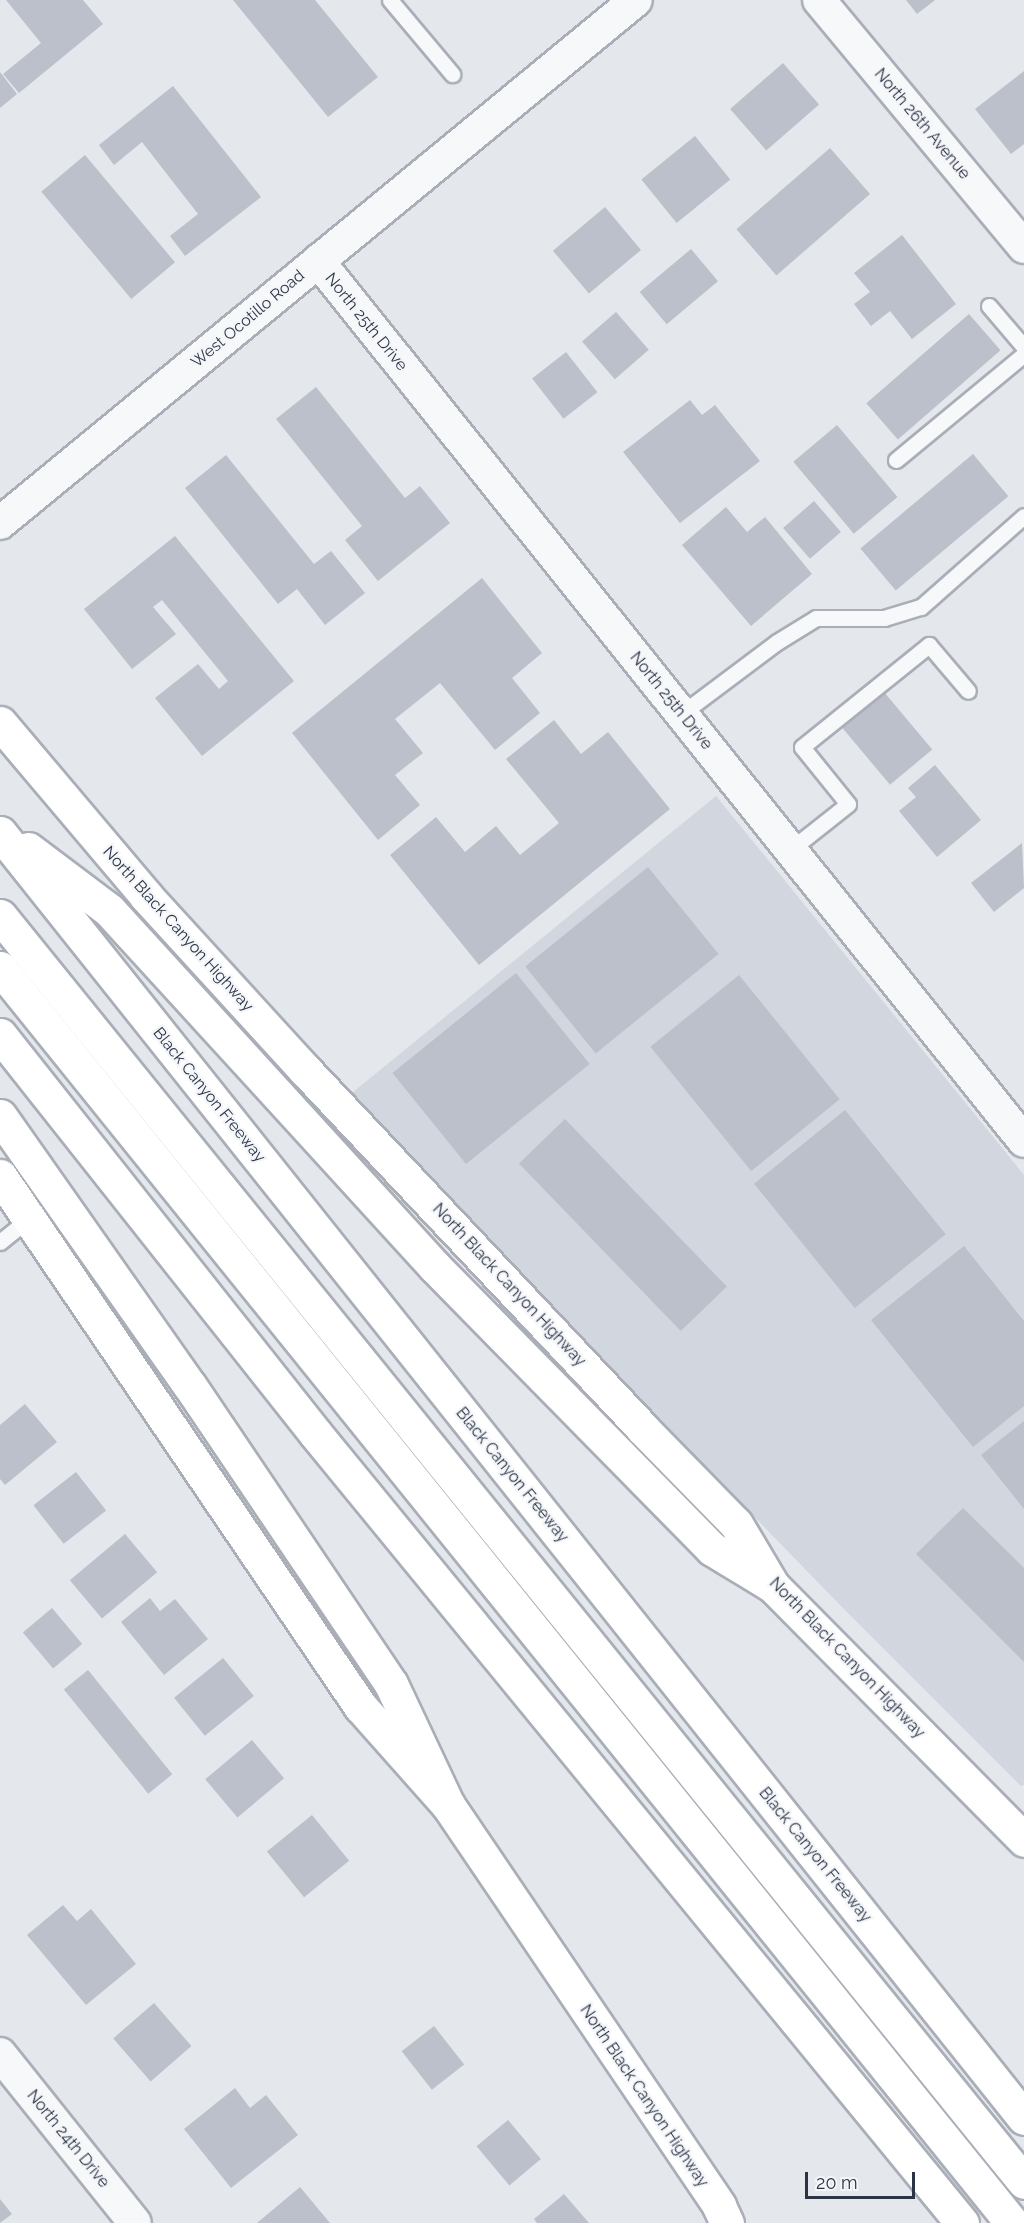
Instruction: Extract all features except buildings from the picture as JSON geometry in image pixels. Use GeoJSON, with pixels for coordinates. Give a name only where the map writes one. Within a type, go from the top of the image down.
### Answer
{"type":"FeatureCollection","features":[{"type":"Feature","properties":{"kind":"main road","name":"North Black Canyon Highway"},"geometry":{"type":"LineString","coordinates":[[0,723],[146,896],[305,1070],[642,1428],[736,1524],[773,1586],[1024,1840]]}},
{"type":"Feature","properties":{"kind":"main road"},"geometry":{"type":"LineString","coordinates":[[0,830],[109,910],[435,1267],[614,1452],[712,1549],[773,1586]]}},
{"type":"Feature","properties":{"kind":"main road","name":"Black Canyon Freeway"},"geometry":{"type":"LineString","coordinates":[[0,830],[1024,2118]]}},
{"type":"Feature","properties":{"kind":"main road"},"geometry":{"type":"LineString","coordinates":[[0,916],[1024,2182]]}},
{"type":"Feature","properties":{"kind":"main road"},"geometry":{"type":"LineString","coordinates":[[0,968],[1012,2223]]}},
{"type":"Feature","properties":{"kind":"main road"},"geometry":{"type":"LineString","coordinates":[[0,1035],[323,1443],[962,2223]]}},
{"type":"Feature","properties":{"kind":"main road"},"geometry":{"type":"LineString","coordinates":[[0,1116],[190,1386],[391,1684],[448,1805]]}},
{"type":"Feature","properties":{"kind":"main road","name":"North Black Canyon Highway"},"geometry":{"type":"LineString","coordinates":[[0,1176],[360,1706],[448,1805],[727,2217]]}},
{"type":"Feature","properties":{"kind":"street","name":"West Ocotillo Road"},"geometry":{"type":"LineString","coordinates":[[0,524],[636,0]]}},
{"type":"Feature","properties":{"kind":"street","name":"North 26th Avenue"},"geometry":{"type":"LineString","coordinates":[[819,0],[1024,247]]}},
{"type":"Feature","properties":{"kind":"street","name":"North 25th Drive"},"geometry":{"type":"LineString","coordinates":[[318,261],[1024,1141]]}},
{"type":"Feature","properties":{"kind":"street","name":"North 24th Drive"},"geometry":{"type":"LineString","coordinates":[[0,2054],[135,2223]]}},
{"type":"Feature","properties":{"kind":"lane"},"geometry":{"type":"LineString","coordinates":[[390,0],[452,74]]}},
{"type":"Feature","properties":{"kind":"lane"},"geometry":{"type":"LineString","coordinates":[[988,306],[1024,347]]}},
{"type":"Feature","properties":{"kind":"lane"},"geometry":{"type":"LineString","coordinates":[[896,460],[1024,354]]}},
{"type":"Feature","properties":{"kind":"lane"},"geometry":{"type":"LineString","coordinates":[[681,714],[777,642],[816,618],[884,618],[921,607],[1024,516]]}},
{"type":"Feature","properties":{"kind":"lane"},"geometry":{"type":"LineString","coordinates":[[790,850],[848,804],[802,747],[929,645],[968,691]]}},
{"type":"Feature","properties":{"kind":"lane"},"geometry":{"type":"LineString","coordinates":[[0,1242],[30,1218]]}},
{"type":"Feature","properties":{"kind":"shaded area"},"geometry":{"type":"Polygon","coordinates":[[[716,796],[1024,1175],[1024,1785],[1021,1786],[839,1604],[347,1097],[716,796]]]}}]}
